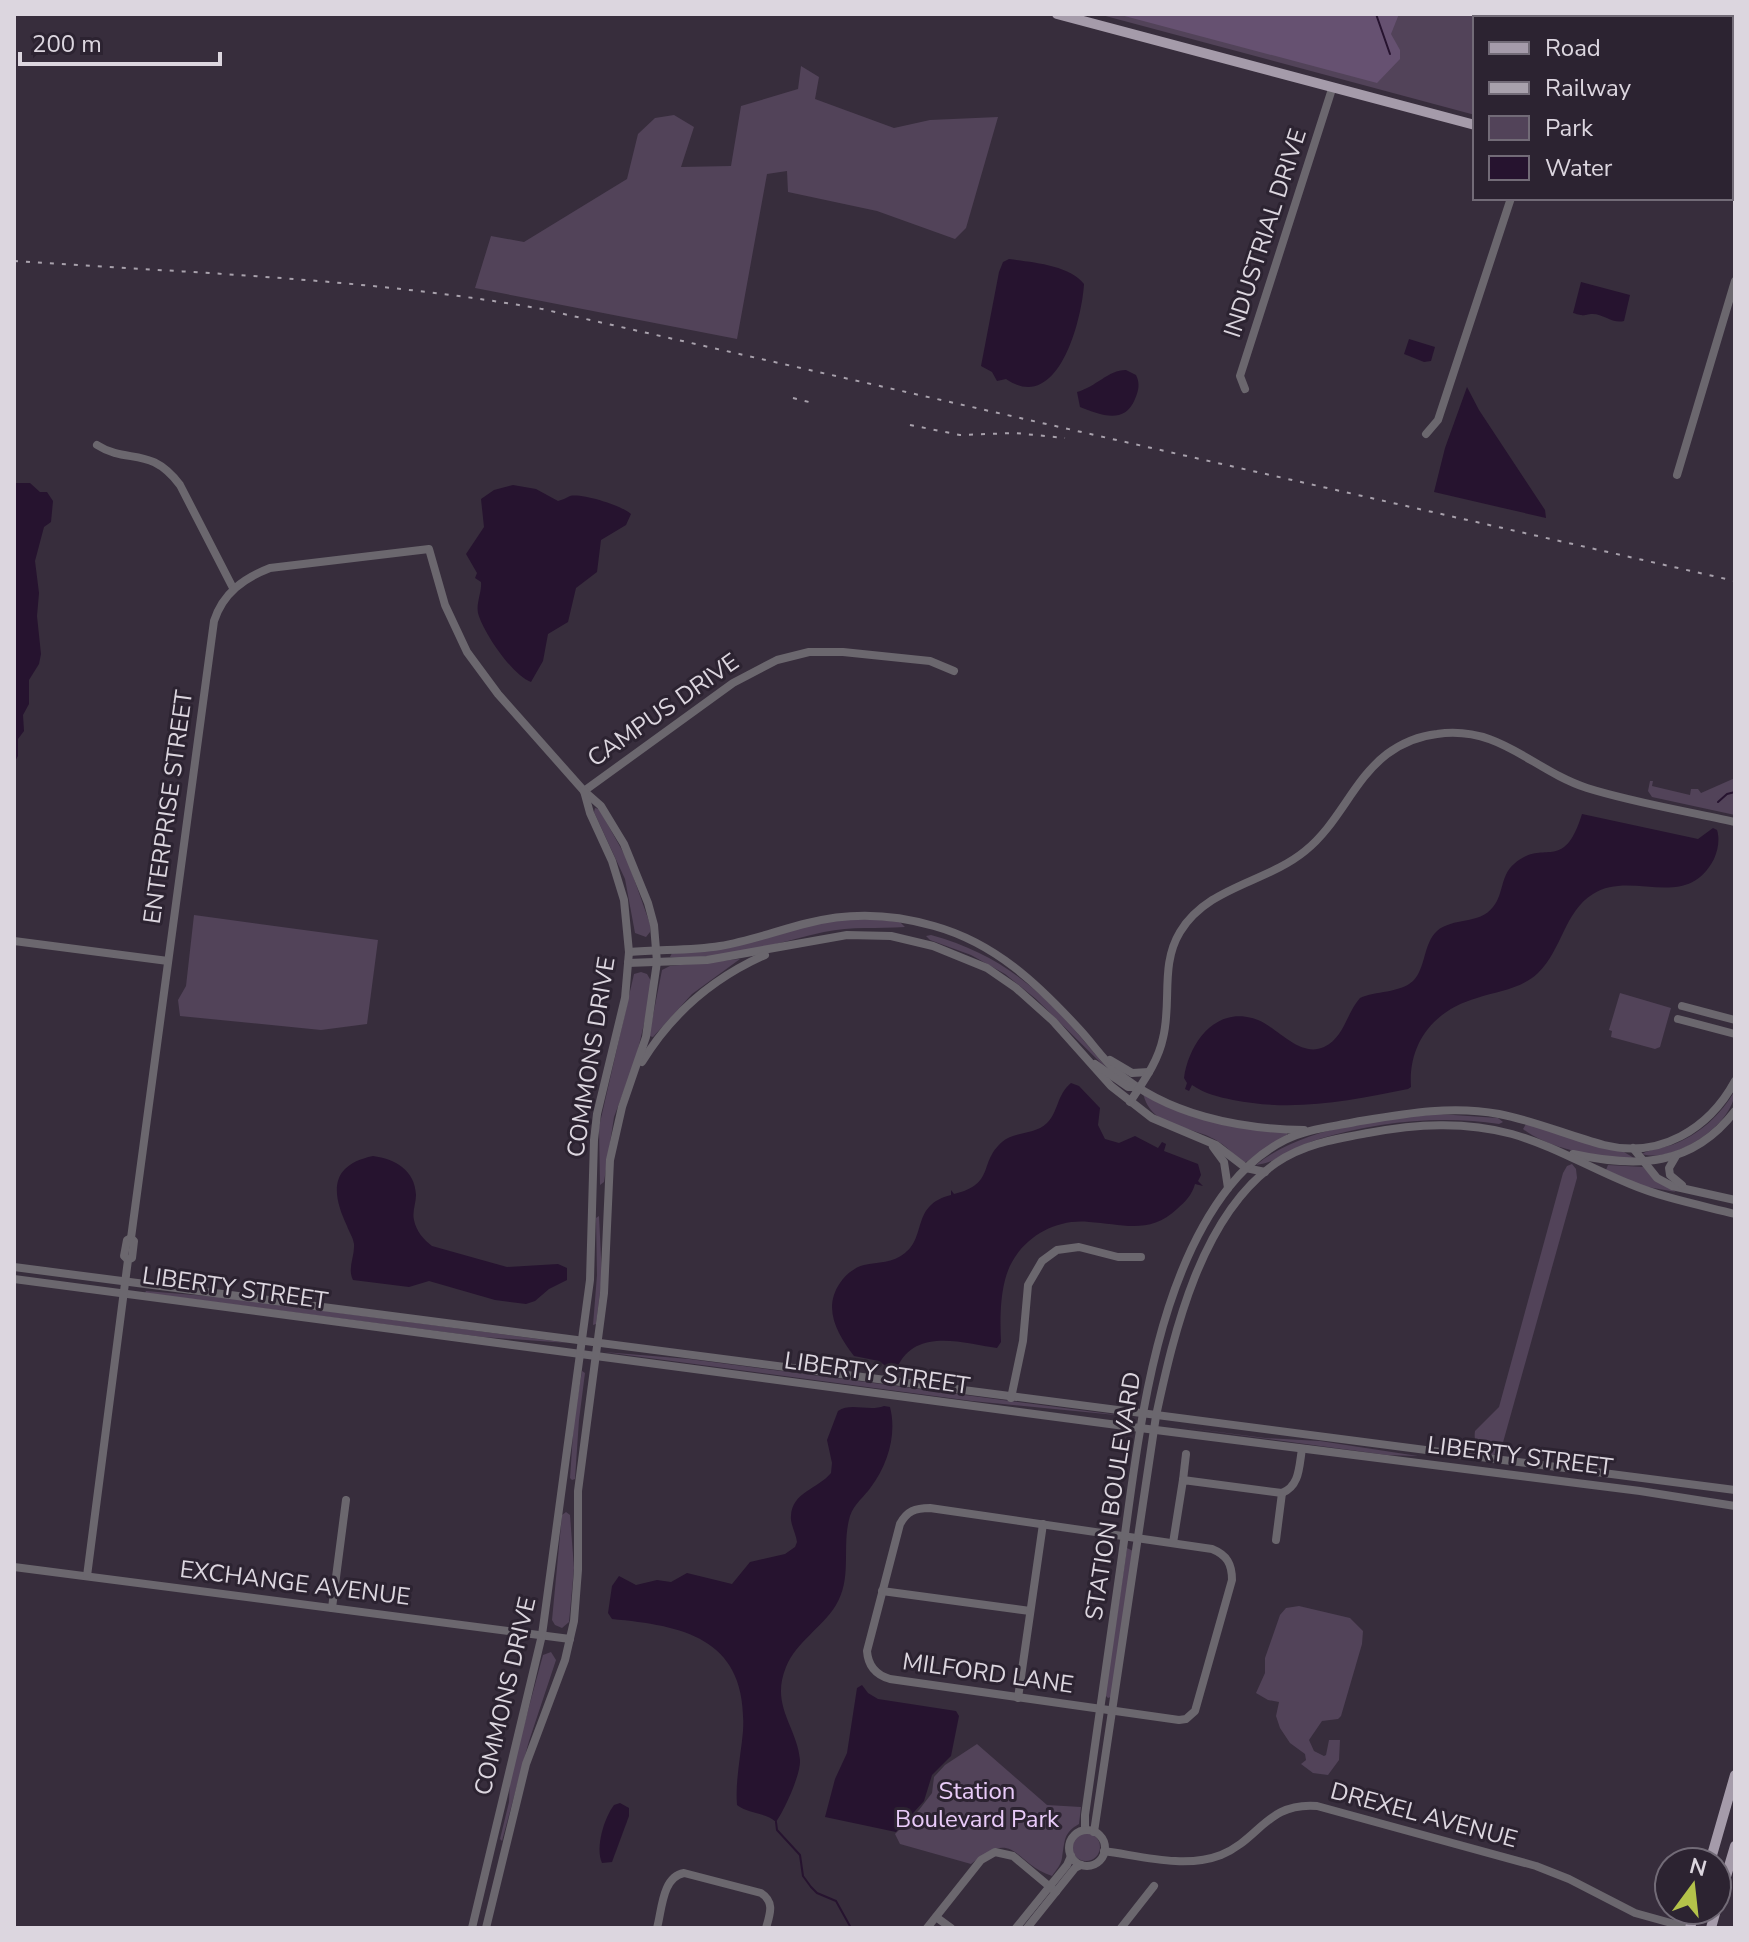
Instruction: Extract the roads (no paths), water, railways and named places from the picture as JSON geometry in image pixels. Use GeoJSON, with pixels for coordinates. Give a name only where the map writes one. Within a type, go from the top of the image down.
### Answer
{"type":"FeatureCollection","features":[{"type":"Feature","properties":{"kind":"main road"},"geometry":{"type":"LineString","coordinates":[[1057,14],[1473,124]]}},
{"type":"Feature","properties":{"kind":"main road"},"geometry":{"type":"LineString","coordinates":[[1715,1846],[1735,1775]]}},
{"type":"Feature","properties":{"kind":"street","name":"INDUSTRIAL DRIVE"},"geometry":{"type":"LineString","coordinates":[[1245,389],[1240,376],[1332,89]]}},
{"type":"Feature","properties":{"kind":"street"},"geometry":{"type":"LineString","coordinates":[[1426,434],[1438,420],[1510,200]]}},
{"type":"Feature","properties":{"kind":"street"},"geometry":{"type":"LineString","coordinates":[[1677,475],[1732,309],[1735,281]]}},
{"type":"Feature","properties":{"kind":"street"},"geometry":{"type":"LineString","coordinates":[[97,445],[113,452],[145,458],[173,475],[233,588],[270,568],[429,549],[445,605],[467,652],[498,694],[584,791]]}},
{"type":"Feature","properties":{"kind":"street","name":"ENTERPRISE STREET"},"geometry":{"type":"LineString","coordinates":[[87,1576],[125,1281],[128,1260],[132,1258],[134,1241],[131,1238],[211,633],[216,613],[233,588]]}},
{"type":"Feature","properties":{"kind":"street","name":"CAMPUS DRIVE"},"geometry":{"type":"LineString","coordinates":[[584,791],[733,683],[777,660],[809,652],[830,651],[930,661],[954,671]]}},
{"type":"Feature","properties":{"kind":"street"},"geometry":{"type":"LineString","coordinates":[[1130,1102],[1149,1072],[1163,1038],[1169,958],[1186,923],[1215,897],[1283,867],[1308,849],[1331,825],[1371,769],[1386,755],[1408,742],[1426,735],[1450,732],[1479,735],[1505,744],[1551,772],[1582,786],[1735,822]]}},
{"type":"Feature","properties":{"kind":"street","name":"COMMONS DRIVE"},"geometry":{"type":"LineString","coordinates":[[486,1928],[529,1754],[570,1639],[577,1594],[578,1491],[606,1271],[610,1160],[613,1140],[646,1037],[657,962],[648,903],[624,844],[601,806],[584,791]]}},
{"type":"Feature","properties":{"kind":"street","name":"COMMONS DRIVE"},"geometry":{"type":"LineString","coordinates":[[472,1928],[542,1635],[592,1256],[594,1140],[621,1022],[628,963],[627,916],[620,883],[590,813],[584,791]]}},
{"type":"Feature","properties":{"kind":"street"},"geometry":{"type":"LineString","coordinates":[[629,952],[716,947],[835,917],[872,915],[918,921],[972,940],[1016,967],[1113,1068],[1139,1087],[1199,1115],[1245,1127],[1314,1130],[1407,1113],[1465,1110],[1516,1118],[1605,1145],[1633,1148],[1664,1143],[1695,1129],[1717,1109],[1735,1081]]}},
{"type":"Feature","properties":{"kind":"street"},"geometry":{"type":"LineString","coordinates":[[628,963],[707,960],[815,939],[863,934],[914,940],[987,968],[1029,997],[1111,1086],[1130,1102],[1173,1129],[1222,1148],[1246,1168],[1265,1172]]}},
{"type":"Feature","properties":{"kind":"street"},"geometry":{"type":"LineString","coordinates":[[14,941],[168,961]]}},
{"type":"Feature","properties":{"kind":"street"},"geometry":{"type":"LineString","coordinates":[[629,1088],[656,1041],[698,996],[748,962],[786,947]]}},
{"type":"Feature","properties":{"kind":"street"},"geometry":{"type":"LineString","coordinates":[[1682,1006],[1735,1020]]}},
{"type":"Feature","properties":{"kind":"street"},"geometry":{"type":"LineString","coordinates":[[1678,1019],[1735,1034]]}},
{"type":"Feature","properties":{"kind":"street"},"geometry":{"type":"LineString","coordinates":[[1103,1055],[1132,1073],[1149,1072]]}},
{"type":"Feature","properties":{"kind":"street"},"geometry":{"type":"LineString","coordinates":[[1091,1062],[1128,1087],[1139,1087]]}},
{"type":"Feature","properties":{"kind":"street"},"geometry":{"type":"LineString","coordinates":[[1149,1072],[1153,1090],[1174,1105]]}},
{"type":"Feature","properties":{"kind":"street"},"geometry":{"type":"LineString","coordinates":[[1564,1152],[1622,1163],[1644,1163],[1676,1156],[1706,1139],[1735,1111]]}},
{"type":"Feature","properties":{"kind":"street","name":"STATION BOULEVARD"},"geometry":{"type":"LineString","coordinates":[[1090,1831],[1114,1711],[1156,1416],[1172,1346],[1197,1272],[1237,1201],[1265,1172],[1284,1158],[1319,1143],[1422,1125],[1488,1129],[1564,1152]]}},
{"type":"Feature","properties":{"kind":"street","name":"STATION BOULEVARD"},"geometry":{"type":"LineString","coordinates":[[1090,1831],[1085,1815],[1142,1415],[1178,1281],[1203,1228],[1228,1188],[1246,1168],[1285,1140],[1314,1130]]}},
{"type":"Feature","properties":{"kind":"street"},"geometry":{"type":"LineString","coordinates":[[1206,1141],[1224,1162],[1228,1188]]}},
{"type":"Feature","properties":{"kind":"street"},"geometry":{"type":"LineString","coordinates":[[1633,1148],[1657,1178],[1672,1186],[1735,1200]]}},
{"type":"Feature","properties":{"kind":"street"},"geometry":{"type":"LineString","coordinates":[[1564,1152],[1646,1191],[1735,1214]]}},
{"type":"Feature","properties":{"kind":"street"},"geometry":{"type":"LineString","coordinates":[[1676,1156],[1669,1168],[1670,1175],[1674,1181],[1690,1189]]}},
{"type":"Feature","properties":{"kind":"street"},"geometry":{"type":"LineString","coordinates":[[1011,1398],[1023,1341],[1028,1285],[1042,1261],[1057,1250],[1079,1247],[1118,1257],[1141,1257]]}},
{"type":"Feature","properties":{"kind":"street","name":"LIBERTY STREET"},"geometry":{"type":"LineString","coordinates":[[14,1267],[1735,1490]]}},
{"type":"Feature","properties":{"kind":"street","name":"LIBERTY STREET"},"geometry":{"type":"LineString","coordinates":[[14,1279],[1640,1491],[1735,1506]]}},
{"type":"Feature","properties":{"kind":"street"},"geometry":{"type":"LineString","coordinates":[[1183,1480],[1282,1493],[1296,1483],[1302,1449]]}},
{"type":"Feature","properties":{"kind":"street"},"geometry":{"type":"LineString","coordinates":[[1173,1543],[1186,1454]]}},
{"type":"Feature","properties":{"kind":"street"},"geometry":{"type":"LineString","coordinates":[[1276,1540],[1282,1493]]}},
{"type":"Feature","properties":{"kind":"street"},"geometry":{"type":"LineString","coordinates":[[332,1608],[346,1500]]}},
{"type":"Feature","properties":{"kind":"street","name":"MILFORD LANE"},"geometry":{"type":"LineString","coordinates":[[930,1508],[1043,1524],[1212,1549],[1229,1561],[1232,1580],[1195,1711],[1186,1719],[890,1679],[877,1673],[869,1663],[867,1651],[905,1515],[912,1510],[930,1508]]}},
{"type":"Feature","properties":{"kind":"street"},"geometry":{"type":"LineString","coordinates":[[1018,1698],[1043,1524]]}},
{"type":"Feature","properties":{"kind":"street","name":"EXCHANGE AVENUE"},"geometry":{"type":"LineString","coordinates":[[14,1567],[570,1639]]}},
{"type":"Feature","properties":{"kind":"street"},"geometry":{"type":"LineString","coordinates":[[882,1591],[1030,1611]]}},
{"type":"Feature","properties":{"kind":"street","name":"DREXEL AVENUE"},"geometry":{"type":"LineString","coordinates":[[1104,1851],[1173,1861],[1205,1860],[1230,1851],[1269,1817],[1283,1809],[1317,1806],[1536,1866],[1569,1879],[1635,1913],[1689,1928]]}},
{"type":"Feature","properties":{"kind":"street"},"geometry":{"type":"LineString","coordinates":[[1016,1928],[1075,1868],[1096,1863],[1104,1851],[1103,1840],[1090,1831],[1071,1839],[1071,1856],[1052,1890]]}},
{"type":"Feature","properties":{"kind":"street"},"geometry":{"type":"LineString","coordinates":[[927,1928],[981,1860],[995,1852],[1013,1856],[1052,1890]]}},
{"type":"Feature","properties":{"kind":"street"},"geometry":{"type":"LineString","coordinates":[[1071,1856],[1081,1865]]}},
{"type":"Feature","properties":{"kind":"street"},"geometry":{"type":"LineString","coordinates":[[657,1928],[669,1882],[675,1875],[684,1873],[761,1893],[770,1902],[771,1909],[766,1928]]}},
{"type":"Feature","properties":{"kind":"street"},"geometry":{"type":"LineString","coordinates":[[1121,1928],[1154,1886]]}},
{"type":"Feature","properties":{"kind":"street"},"geometry":{"type":"LineString","coordinates":[[1027,1928],[1031,1916]]}},
{"type":"Feature","properties":{"kind":"street"},"geometry":{"type":"LineString","coordinates":[[936,1917],[951,1928]]}},
{"type":"Feature","properties":{"kind":"water"},"geometry":{"type":"Polygon","coordinates":[[[1009,259],[1039,263],[1069,272],[1084,284],[1078,319],[1064,358],[1053,374],[1040,384],[1024,387],[1006,379],[997,381],[992,372],[981,366],[999,272],[1003,262],[1009,259]]]}},
{"type":"Feature","properties":{"kind":"water"},"geometry":{"type":"Polygon","coordinates":[[[1581,282],[1630,295],[1624,321],[1595,314],[1573,313],[1581,282]]]}},
{"type":"Feature","properties":{"kind":"water"},"geometry":{"type":"Polygon","coordinates":[[[1409,339],[1435,347],[1431,361],[1424,362],[1404,354],[1409,339]]]}},
{"type":"Feature","properties":{"kind":"water"},"geometry":{"type":"Polygon","coordinates":[[[1126,370],[1136,375],[1138,387],[1135,399],[1124,413],[1110,416],[1080,407],[1077,392],[1113,373],[1126,370]]]}},
{"type":"Feature","properties":{"kind":"water"},"geometry":{"type":"Polygon","coordinates":[[[1467,387],[1545,510],[1546,518],[1434,492],[1445,448],[1467,387]]]}},
{"type":"Feature","properties":{"kind":"water"},"geometry":{"type":"Polygon","coordinates":[[[14,483],[30,483],[40,492],[47,492],[53,501],[51,522],[44,527],[35,561],[41,654],[29,680],[29,704],[23,715],[24,731],[18,739],[18,756],[14,763],[14,483]]]}},
{"type":"Feature","properties":{"kind":"water"},"geometry":{"type":"Polygon","coordinates":[[[513,485],[536,489],[558,501],[570,496],[591,498],[631,514],[626,525],[601,540],[597,572],[576,588],[568,622],[548,634],[543,661],[531,682],[507,662],[486,631],[478,613],[481,582],[475,578],[477,573],[466,554],[484,527],[481,499],[494,490],[513,485]]]}},
{"type":"Feature","properties":{"kind":"water"},"geometry":{"type":"Polygon","coordinates":[[[1582,814],[1698,839],[1713,828],[1718,833],[1717,852],[1702,875],[1689,884],[1674,887],[1624,886],[1593,894],[1569,921],[1553,953],[1538,973],[1517,986],[1462,1003],[1436,1020],[1419,1043],[1411,1071],[1411,1087],[1408,1089],[1343,1101],[1278,1105],[1223,1098],[1192,1085],[1189,1091],[1185,1089],[1187,1065],[1199,1040],[1218,1022],[1230,1017],[1258,1020],[1306,1049],[1331,1043],[1360,998],[1401,988],[1413,981],[1429,942],[1437,931],[1487,913],[1496,902],[1506,874],[1514,864],[1535,853],[1560,850],[1575,833],[1582,814]]]}},
{"type":"Feature","properties":{"kind":"water"},"geometry":{"type":"Polygon","coordinates":[[[1071,1083],[1079,1086],[1100,1108],[1098,1125],[1105,1139],[1119,1143],[1135,1136],[1158,1148],[1162,1142],[1166,1144],[1164,1151],[1198,1164],[1201,1175],[1198,1181],[1203,1186],[1195,1184],[1183,1204],[1167,1217],[1146,1225],[1075,1222],[1061,1224],[1036,1236],[1017,1255],[1005,1280],[1001,1342],[997,1348],[955,1341],[928,1342],[905,1355],[897,1368],[854,1356],[838,1331],[832,1312],[832,1302],[842,1280],[861,1266],[890,1260],[905,1253],[912,1246],[930,1206],[951,1195],[951,1190],[954,1194],[976,1185],[1002,1142],[1047,1123],[1071,1083]]]}},
{"type":"Feature","properties":{"kind":"water"},"geometry":{"type":"Polygon","coordinates":[[[373,1156],[396,1163],[408,1172],[415,1186],[415,1224],[432,1246],[507,1267],[558,1264],[567,1268],[567,1280],[526,1304],[495,1300],[429,1281],[409,1287],[353,1280],[354,1244],[338,1202],[338,1182],[349,1166],[373,1156]]]}},
{"type":"Feature","properties":{"kind":"water"},"geometry":{"type":"Polygon","coordinates":[[[849,1407],[890,1407],[892,1417],[890,1448],[877,1478],[850,1516],[846,1572],[841,1594],[830,1613],[791,1658],[782,1681],[783,1705],[800,1760],[798,1774],[776,1822],[737,1805],[743,1731],[742,1700],[735,1676],[723,1657],[707,1643],[687,1633],[612,1619],[608,1613],[612,1586],[619,1576],[636,1585],[657,1580],[671,1582],[687,1573],[732,1584],[750,1562],[785,1554],[797,1542],[791,1519],[792,1508],[801,1496],[831,1473],[827,1440],[838,1411],[849,1407]]]}},
{"type":"Feature","properties":{"kind":"water"},"geometry":{"type":"Polygon","coordinates":[[[862,1685],[878,1699],[956,1711],[959,1716],[951,1756],[932,1775],[924,1801],[896,1832],[825,1817],[835,1779],[847,1753],[857,1688],[862,1685]]]}},
{"type":"Feature","properties":{"kind":"water"},"geometry":{"type":"Polygon","coordinates":[[[620,1803],[629,1808],[629,1816],[612,1862],[602,1863],[600,1841],[604,1825],[614,1805],[620,1803]]]}},
{"type":"Feature","properties":{"kind":"waterway"},"geometry":{"type":"LineString","coordinates":[[1376,14],[1390,54]]}},
{"type":"Feature","properties":{"kind":"waterway"},"geometry":{"type":"LineString","coordinates":[[1718,802],[1735,792]]}},
{"type":"Feature","properties":{"kind":"waterway"},"geometry":{"type":"LineString","coordinates":[[776,1822],[777,1830],[800,1855],[803,1876],[817,1893],[836,1901],[851,1928]]}},
{"type":"Feature","properties":{"kind":"railway"},"geometry":{"type":"LineString","coordinates":[[14,261],[345,283],[542,309],[1735,581]]}},
{"type":"Feature","properties":{"kind":"railway"},"geometry":{"type":"LineString","coordinates":[[793,398],[813,403]]}},
{"type":"Feature","properties":{"kind":"railway"},"geometry":{"type":"LineString","coordinates":[[910,425],[960,435],[1015,433],[1065,438]]}},
{"type":"Feature","properties":{"kind":"park label","name":"Station Boulevard Park"},"geometry":{"type":"Point","coordinates":[977,1805]}}]}
